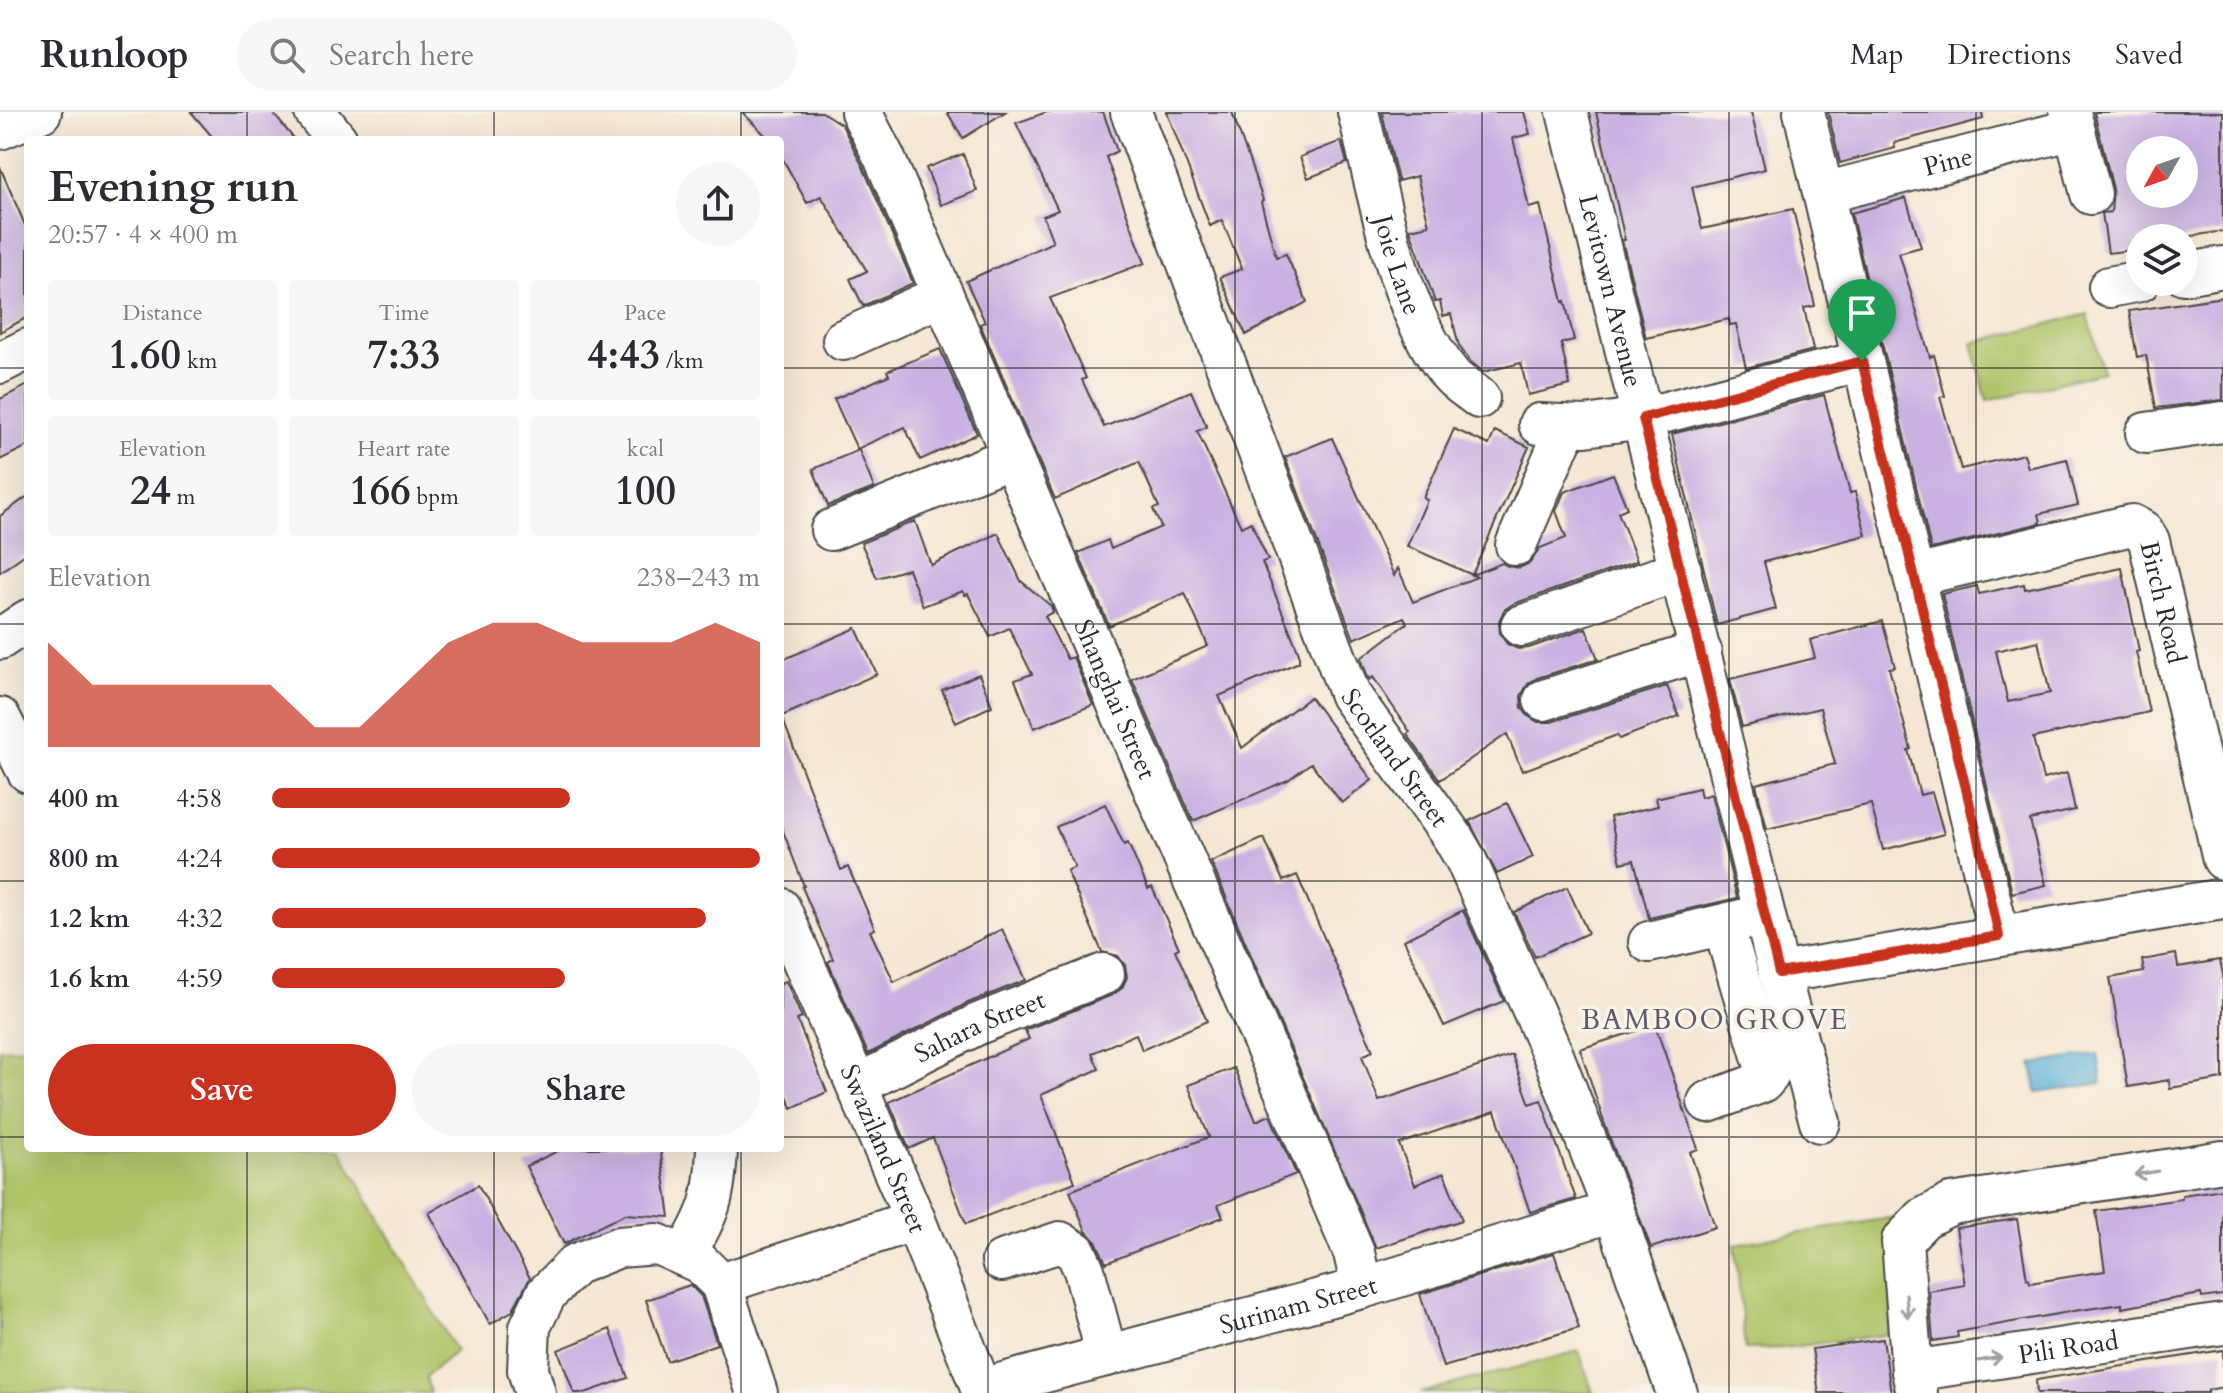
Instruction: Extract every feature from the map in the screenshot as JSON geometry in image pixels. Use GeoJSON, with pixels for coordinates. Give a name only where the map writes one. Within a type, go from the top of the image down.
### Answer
{"type":"FeatureCollection","features":[{"type":"Feature","properties":{"kind":"street"},"geometry":{"type":"LineString","coordinates":[[315,112],[334,136]]}},
{"type":"Feature","properties":{"kind":"street","name":"Shanghai Street"},"geometry":{"type":"LineString","coordinates":[[861,112],[884,157],[1316,1162],[1354,1253],[1362,1288]]}},
{"type":"Feature","properties":{"kind":"street","name":"Scotland Street"},"geometry":{"type":"LineString","coordinates":[[1131,112],[1350,695],[1466,860],[1541,1024],[1614,1211],[1677,1393]]}},
{"type":"Feature","properties":{"kind":"street","name":"Joie Lane"},"geometry":{"type":"LineString","coordinates":[[1358,112],[1405,294],[1428,343],[1451,377],[1479,398]]}},
{"type":"Feature","properties":{"kind":"street","name":"Levitown Avenue"},"geometry":{"type":"LineString","coordinates":[[1567,112],[1779,973],[1820,1122]]}},
{"type":"Feature","properties":{"kind":"street"},"geometry":{"type":"LineString","coordinates":[[1804,112],[1999,936]]}},
{"type":"Feature","properties":{"kind":"street"},"geometry":{"type":"LineString","coordinates":[[2072,120],[2091,194]]}},
{"type":"Feature","properties":{"kind":"street","name":"Pine"},"geometry":{"type":"LineString","coordinates":[[1824,193],[2072,120]]}},
{"type":"Feature","properties":{"kind":"street"},"geometry":{"type":"LineString","coordinates":[[2198,271],[2223,267]]}},
{"type":"Feature","properties":{"kind":"street"},"geometry":{"type":"LineString","coordinates":[[843,340],[943,295]]}},
{"type":"Feature","properties":{"kind":"street"},"geometry":{"type":"LineString","coordinates":[[0,363],[24,351]]}},
{"type":"Feature","properties":{"kind":"street"},"geometry":{"type":"LineString","coordinates":[[1516,545],[1553,425],[1643,418],[1862,361]]}},
{"type":"Feature","properties":{"kind":"street"},"geometry":{"type":"LineString","coordinates":[[2146,433],[2223,422]]}},
{"type":"Feature","properties":{"kind":"street"},"geometry":{"type":"LineString","coordinates":[[831,530],[1011,457]]}},
{"type":"Feature","properties":{"kind":"street","name":"Birch Road"},"geometry":{"type":"LineString","coordinates":[[1915,576],[2132,525],[2143,531],[2149,541],[2223,859]]}},
{"type":"Feature","properties":{"kind":"street"},"geometry":{"type":"LineString","coordinates":[[1521,626],[1681,570]]}},
{"type":"Feature","properties":{"kind":"street"},"geometry":{"type":"LineString","coordinates":[[0,639],[24,623]]}},
{"type":"Feature","properties":{"kind":"street"},"geometry":{"type":"LineString","coordinates":[[1544,700],[1701,651]]}},
{"type":"Feature","properties":{"kind":"street"},"geometry":{"type":"LineString","coordinates":[[0,718],[24,764]]}},
{"type":"Feature","properties":{"kind":"street"},"geometry":{"type":"LineString","coordinates":[[1779,973],[2223,899]]}},
{"type":"Feature","properties":{"kind":"street"},"geometry":{"type":"LineString","coordinates":[[1649,942],[1765,915]]}},
{"type":"Feature","properties":{"kind":"street","name":"Swaziland Street"},"geometry":{"type":"LineString","coordinates":[[784,917],[915,1220],[982,1391]]}},
{"type":"Feature","properties":{"kind":"street"},"geometry":{"type":"LineString","coordinates":[[1708,1102],[1763,1082],[1768,1076],[1723,925]]}},
{"type":"Feature","properties":{"kind":"street","name":"Sahara Street"},"geometry":{"type":"LineString","coordinates":[[857,1085],[978,1024],[1104,974]]}},
{"type":"Feature","properties":{"kind":"street"},"geometry":{"type":"LineString","coordinates":[[684,1256],[709,1209],[715,1188],[717,1152]]}},
{"type":"Feature","properties":{"kind":"street"},"geometry":{"type":"LineString","coordinates":[[1915,1382],[1902,1241],[1924,1218],[1951,1204],[2223,1161]]}},
{"type":"Feature","properties":{"kind":"street","name":"Surinam Street"},"geometry":{"type":"LineString","coordinates":[[982,1391],[1032,1384],[1107,1356],[1362,1288],[1614,1211]]}},
{"type":"Feature","properties":{"kind":"street"},"geometry":{"type":"LineString","coordinates":[[721,1284],[915,1220]]}},
{"type":"Feature","properties":{"kind":"street"},"geometry":{"type":"LineString","coordinates":[[1002,1261],[1060,1242],[1076,1252],[1084,1270],[1107,1356]]}},
{"type":"Feature","properties":{"kind":"street"},"geometry":{"type":"LineString","coordinates":[[535,1393],[528,1370],[530,1327],[546,1294],[576,1264],[619,1247],[657,1244],[700,1263],[721,1284],[757,1393]]}},
{"type":"Feature","properties":{"kind":"street","name":"Pili Road"},"geometry":{"type":"LineString","coordinates":[[1915,1382],[2223,1324]]}},
{"type":"Feature","properties":{"kind":"green space"},"geometry":{"type":"Polygon","coordinates":[[[2088,314],[2103,372],[1987,401],[1972,343],[2088,314]]]}},
{"type":"Feature","properties":{"kind":"green space"},"geometry":{"type":"Polygon","coordinates":[[[24,1048],[24,1152],[341,1152],[456,1351],[426,1376],[430,1393],[0,1393],[0,1049],[24,1048]]]}},
{"type":"Feature","properties":{"kind":"green space"},"geometry":{"type":"Polygon","coordinates":[[[1901,1216],[1889,1334],[1783,1348],[1745,1349],[1735,1244],[1901,1216]]]}},
{"type":"Feature","properties":{"kind":"green space"},"geometry":{"type":"Polygon","coordinates":[[[1579,1351],[1593,1393],[1420,1393],[1579,1351]]]}},
{"type":"Feature","properties":{"kind":"water"},"geometry":{"type":"Polygon","coordinates":[[[2098,1054],[2102,1083],[2037,1093],[2032,1064],[2098,1054]]]}},
{"type":"Feature","properties":{"kind":"building"},"geometry":{"type":"Polygon","coordinates":[[[191,112],[272,112],[292,136],[212,136],[191,112]]]}},
{"type":"Feature","properties":{"kind":"building"},"geometry":{"type":"Polygon","coordinates":[[[742,112],[822,112],[842,125],[913,283],[863,306],[850,279],[867,271],[821,196],[807,203],[784,161],[784,136],[766,136],[742,112]]]}},
{"type":"Feature","properties":{"kind":"building"},"geometry":{"type":"Polygon","coordinates":[[[947,112],[1005,112],[963,138],[947,112]]]}},
{"type":"Feature","properties":{"kind":"building"},"geometry":{"type":"Polygon","coordinates":[[[1047,112],[1103,112],[1117,151],[1106,157],[1145,263],[1050,298],[1086,378],[1082,380],[1104,427],[1191,391],[1207,427],[1197,431],[1241,527],[1251,522],[1268,560],[1262,562],[1299,653],[1299,662],[1219,696],[1242,748],[1310,697],[1372,780],[1342,803],[1311,763],[1288,780],[1193,821],[1132,679],[1208,646],[1185,593],[1109,626],[1078,553],[1108,540],[1111,549],[1161,527],[1153,509],[1159,507],[1139,462],[1055,499],[980,324],[985,322],[966,281],[1053,242],[1043,216],[1058,210],[1016,123],[1047,112]]]}},
{"type":"Feature","properties":{"kind":"building"},"geometry":{"type":"Polygon","coordinates":[[[1167,112],[1232,112],[1263,200],[1276,257],[1286,254],[1307,302],[1246,335],[1220,277],[1242,269],[1222,220],[1210,226],[1167,112]]]}},
{"type":"Feature","properties":{"kind":"building"},"geometry":{"type":"Polygon","coordinates":[[[1382,112],[1524,112],[1530,134],[1513,138],[1529,208],[1540,205],[1574,340],[1561,343],[1570,385],[1528,395],[1521,363],[1483,372],[1459,346],[1451,314],[1443,316],[1440,301],[1435,302],[1410,229],[1429,225],[1417,176],[1398,181],[1382,112]]]}},
{"type":"Feature","properties":{"kind":"building"},"geometry":{"type":"Polygon","coordinates":[[[1596,112],[1751,112],[1765,169],[1692,187],[1702,229],[1793,209],[1815,306],[1804,308],[1813,350],[1746,368],[1736,324],[1730,325],[1729,319],[1646,338],[1596,112]]]}},
{"type":"Feature","properties":{"kind":"building"},"geometry":{"type":"Polygon","coordinates":[[[1828,112],[1982,112],[1983,119],[1894,143],[1895,148],[1840,163],[1828,112]]]}},
{"type":"Feature","properties":{"kind":"building"},"geometry":{"type":"Polygon","coordinates":[[[2094,112],[2223,112],[2223,231],[2198,235],[2198,224],[2126,224],[2126,251],[2108,253],[2102,213],[2111,212],[2113,189],[2094,112]]]}},
{"type":"Feature","properties":{"kind":"building"},"geometry":{"type":"Polygon","coordinates":[[[1341,141],[1347,163],[1308,178],[1300,157],[1341,141]]]}},
{"type":"Feature","properties":{"kind":"building"},"geometry":{"type":"Polygon","coordinates":[[[963,154],[977,191],[941,205],[926,168],[963,154]]]}},
{"type":"Feature","properties":{"kind":"building"},"geometry":{"type":"Polygon","coordinates":[[[0,167],[24,223],[24,319],[0,332],[0,167]]]}},
{"type":"Feature","properties":{"kind":"building"},"geometry":{"type":"Polygon","coordinates":[[[1906,198],[1921,247],[1899,253],[1930,357],[1934,355],[1945,396],[1940,397],[1961,469],[2024,454],[2028,468],[2067,459],[2078,505],[2039,514],[2041,523],[1931,549],[1851,213],[1906,198]]]}},
{"type":"Feature","properties":{"kind":"building"},"geometry":{"type":"Polygon","coordinates":[[[2223,297],[2223,400],[2156,408],[2146,355],[2137,357],[2129,311],[2223,297]]]}},
{"type":"Feature","properties":{"kind":"building"},"geometry":{"type":"Polygon","coordinates":[[[940,349],[977,434],[920,460],[905,427],[857,449],[834,399],[889,375],[887,371],[940,349]]]}},
{"type":"Feature","properties":{"kind":"building"},"geometry":{"type":"Polygon","coordinates":[[[24,387],[24,448],[0,460],[0,399],[24,387]]]}},
{"type":"Feature","properties":{"kind":"building"},"geometry":{"type":"Polygon","coordinates":[[[1824,395],[1850,493],[1855,492],[1866,535],[1764,562],[1776,609],[1717,625],[1672,434],[1824,395]]]}},
{"type":"Feature","properties":{"kind":"building"},"geometry":{"type":"Polygon","coordinates":[[[1454,429],[1489,445],[1495,431],[1529,447],[1472,575],[1407,546],[1427,500],[1423,498],[1454,429]]]}},
{"type":"Feature","properties":{"kind":"building"},"geometry":{"type":"Polygon","coordinates":[[[1332,438],[1394,576],[1398,568],[1413,602],[1477,577],[1472,575],[1502,563],[1519,568],[1530,563],[1540,548],[1566,538],[1556,511],[1564,492],[1613,474],[1627,508],[1618,512],[1637,561],[1513,604],[1504,610],[1499,621],[1500,634],[1507,644],[1518,649],[1586,628],[1598,659],[1537,678],[1528,684],[1521,696],[1522,708],[1538,722],[1551,722],[1667,686],[1679,716],[1619,739],[1617,735],[1522,771],[1507,734],[1440,780],[1407,734],[1410,732],[1373,677],[1369,680],[1361,658],[1407,623],[1404,617],[1354,639],[1285,457],[1332,438]]]}},
{"type":"Feature","properties":{"kind":"building"},"geometry":{"type":"Polygon","coordinates":[[[859,450],[874,488],[828,506],[813,469],[859,450]]]}},
{"type":"Feature","properties":{"kind":"building"},"geometry":{"type":"Polygon","coordinates":[[[24,499],[24,555],[0,572],[0,516],[24,499]]]}},
{"type":"Feature","properties":{"kind":"building"},"geometry":{"type":"Polygon","coordinates":[[[915,521],[931,565],[998,533],[1021,581],[1051,606],[1053,612],[1045,616],[1067,659],[1073,657],[1093,705],[1034,728],[1015,680],[1032,674],[1009,628],[990,637],[968,594],[965,595],[963,591],[923,606],[908,569],[877,578],[861,543],[915,521]]]}},
{"type":"Feature","properties":{"kind":"building"},"geometry":{"type":"Polygon","coordinates":[[[2122,568],[2149,712],[2033,738],[2043,779],[2067,773],[2075,810],[2030,820],[2046,885],[2012,893],[1942,594],[1977,586],[1979,594],[2024,584],[2025,589],[2122,568]],[[2038,641],[1996,651],[2008,702],[2050,693],[2038,641]]]}},
{"type":"Feature","properties":{"kind":"building"},"geometry":{"type":"Polygon","coordinates":[[[1882,621],[1895,667],[1889,668],[1920,795],[1932,792],[1944,834],[1883,850],[1871,804],[1767,829],[1756,784],[1835,764],[1820,708],[1742,727],[1730,679],[1815,658],[1810,640],[1882,621]]]}},
{"type":"Feature","properties":{"kind":"building"},"geometry":{"type":"Polygon","coordinates":[[[856,628],[877,674],[784,715],[784,659],[856,628]]]}},
{"type":"Feature","properties":{"kind":"building"},"geometry":{"type":"Polygon","coordinates":[[[979,674],[992,706],[956,723],[942,690],[979,674]]]}},
{"type":"Feature","properties":{"kind":"building"},"geometry":{"type":"Polygon","coordinates":[[[784,723],[841,870],[848,867],[875,929],[870,931],[894,982],[1002,929],[1026,980],[968,1003],[868,1054],[828,962],[833,959],[784,834],[784,723]]]}},
{"type":"Feature","properties":{"kind":"building"},"geometry":{"type":"Polygon","coordinates":[[[1699,788],[1701,797],[1711,794],[1737,898],[1649,918],[1634,860],[1621,863],[1610,817],[1658,806],[1656,798],[1699,788]]]}},
{"type":"Feature","properties":{"kind":"building"},"geometry":{"type":"Polygon","coordinates":[[[1507,803],[1533,857],[1497,874],[1469,821],[1507,803]]]}},
{"type":"Feature","properties":{"kind":"building"},"geometry":{"type":"Polygon","coordinates":[[[1105,804],[1124,845],[1128,843],[1148,889],[1152,887],[1179,948],[1175,950],[1207,1021],[1142,1050],[1136,1034],[1092,1053],[1099,1069],[1041,1095],[1075,1182],[966,1224],[933,1138],[909,1149],[889,1102],[1029,1039],[1025,1030],[1112,995],[1122,988],[1127,977],[1125,965],[1118,956],[1102,952],[1067,871],[1075,867],[1056,827],[1105,804]]]}},
{"type":"Feature","properties":{"kind":"building"},"geometry":{"type":"Polygon","coordinates":[[[1264,838],[1283,881],[1297,875],[1373,1051],[1362,1056],[1379,1101],[1512,1055],[1530,1104],[1541,1100],[1576,1199],[1530,1212],[1495,1111],[1399,1144],[1415,1185],[1444,1173],[1462,1220],[1376,1248],[1211,862],[1264,838]]]}},
{"type":"Feature","properties":{"kind":"building"},"geometry":{"type":"Polygon","coordinates":[[[1567,887],[1588,933],[1535,957],[1514,912],[1567,887]]]}},
{"type":"Feature","properties":{"kind":"building"},"geometry":{"type":"Polygon","coordinates":[[[1463,910],[1504,1001],[1444,1026],[1404,940],[1463,910]]]}},
{"type":"Feature","properties":{"kind":"building"},"geometry":{"type":"Polygon","coordinates":[[[2176,954],[2178,967],[2220,960],[2223,975],[2223,1079],[2170,1088],[2169,1080],[2128,1087],[2110,978],[2144,972],[2142,960],[2176,954]]]}},
{"type":"Feature","properties":{"kind":"building"},"geometry":{"type":"Polygon","coordinates":[[[786,981],[802,1018],[797,1020],[827,1092],[792,1108],[784,1089],[786,981]]]}},
{"type":"Feature","properties":{"kind":"building"},"geometry":{"type":"Polygon","coordinates":[[[1655,1025],[1698,1149],[1690,1152],[1715,1227],[1651,1248],[1580,1049],[1655,1025]]]}},
{"type":"Feature","properties":{"kind":"building"},"geometry":{"type":"Polygon","coordinates":[[[1234,1068],[1256,1121],[1270,1115],[1296,1174],[1218,1205],[1223,1217],[1106,1263],[1097,1243],[1086,1231],[1070,1191],[1209,1137],[1188,1085],[1234,1068]]]}},
{"type":"Feature","properties":{"kind":"building"},"geometry":{"type":"Polygon","coordinates":[[[556,1152],[661,1152],[670,1217],[625,1214],[564,1244],[526,1166],[556,1152]]]}},
{"type":"Feature","properties":{"kind":"building"},"geometry":{"type":"Polygon","coordinates":[[[478,1185],[530,1278],[512,1311],[490,1324],[429,1213],[478,1185]]]}},
{"type":"Feature","properties":{"kind":"building"},"geometry":{"type":"Polygon","coordinates":[[[2223,1189],[2223,1295],[2202,1298],[2201,1294],[2122,1308],[2122,1304],[2074,1311],[1957,1332],[1958,1337],[1933,1341],[1929,1291],[1965,1285],[1956,1228],[2017,1219],[2030,1283],[2105,1271],[2096,1211],[2182,1199],[2182,1195],[2223,1189]]]}},
{"type":"Feature","properties":{"kind":"building"},"geometry":{"type":"Polygon","coordinates":[[[1554,1253],[1579,1328],[1443,1367],[1420,1294],[1554,1253]]]}},
{"type":"Feature","properties":{"kind":"building"},"geometry":{"type":"Polygon","coordinates":[[[690,1285],[701,1296],[717,1344],[667,1361],[646,1300],[690,1285]]]}},
{"type":"Feature","properties":{"kind":"building"},"geometry":{"type":"Polygon","coordinates":[[[610,1329],[628,1378],[585,1393],[574,1393],[558,1350],[610,1329]]]}},
{"type":"Feature","properties":{"kind":"building"},"geometry":{"type":"Polygon","coordinates":[[[1883,1339],[1891,1393],[1819,1393],[1812,1349],[1883,1339]]]}},
{"type":"Feature","properties":{"kind":"building"},"geometry":{"type":"Polygon","coordinates":[[[2223,1350],[2223,1387],[2208,1390],[2208,1393],[2037,1393],[2036,1380],[2223,1350]]]}},
{"type":"Feature","properties":{"kind":"district","name":"BAMBOO GROVE"},"geometry":{"type":"Point","coordinates":[1715,1020]}},
{"type":"Feature","properties":{"kind":"route"},"geometry":{"type":"LineString","coordinates":[[1862,361],[1999,936],[1779,973],[1643,418],[1862,361]]}}]}
